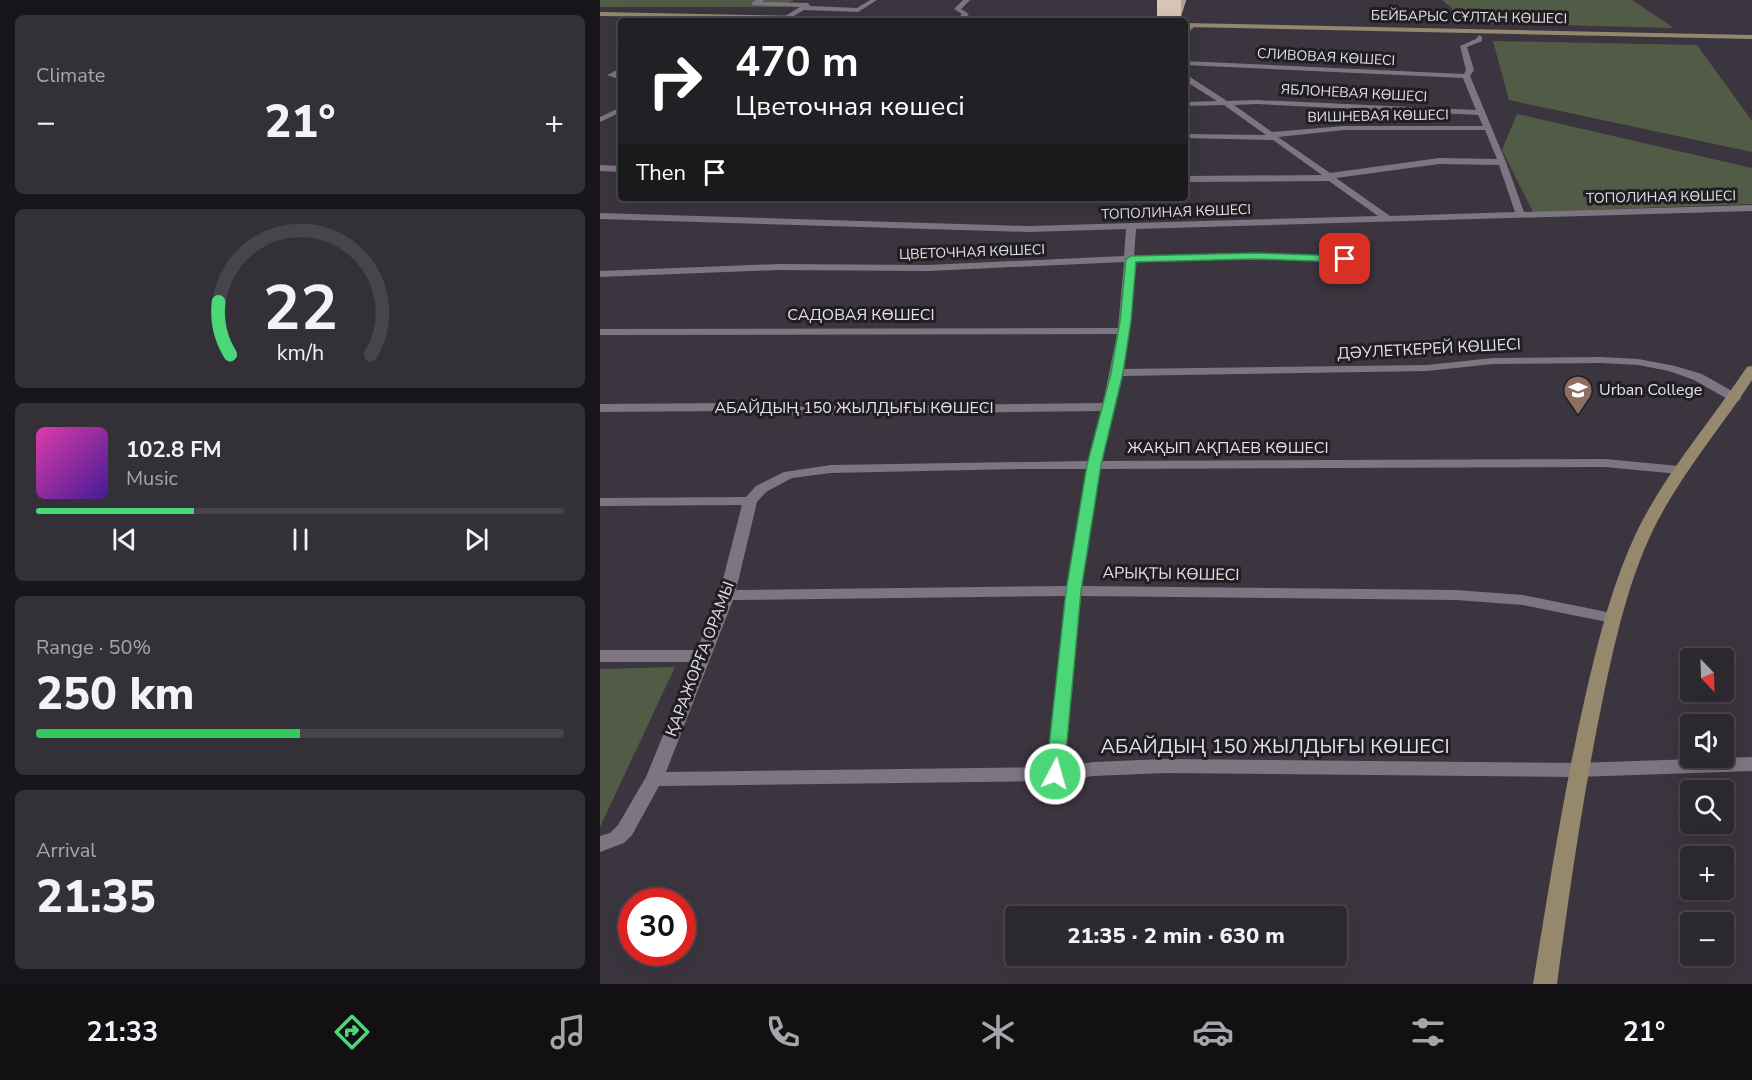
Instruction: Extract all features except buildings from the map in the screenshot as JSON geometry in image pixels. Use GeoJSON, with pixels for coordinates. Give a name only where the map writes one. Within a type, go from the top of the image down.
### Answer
{"type":"FeatureCollection","features":[{"type":"Feature","properties":{"kind":"street"},"geometry":{"type":"LineString","coordinates":[[760,0],[754,4],[849,10],[858,10],[874,0]]}},
{"type":"Feature","properties":{"kind":"street"},"geometry":{"type":"LineString","coordinates":[[786,18],[817,0]]}},
{"type":"Feature","properties":{"kind":"street"},"geometry":{"type":"LineString","coordinates":[[961,18],[966,14],[957,9],[967,0]]}},
{"type":"Feature","properties":{"kind":"street"},"geometry":{"type":"LineString","coordinates":[[600,14],[722,18]]}},
{"type":"Feature","properties":{"kind":"street","name":"БЕЙБАРЫС СҰЛТАН КӨШЕСІ"},"geometry":{"type":"LineString","coordinates":[[1189,25],[1752,37]]}},
{"type":"Feature","properties":{"kind":"street"},"geometry":{"type":"LineString","coordinates":[[1479,37],[1480,40],[1463,46],[1470,70],[1466,76],[1502,162],[1521,216]]}},
{"type":"Feature","properties":{"kind":"street","name":"СЛИВОВАЯ КӨШЕСІ"},"geometry":{"type":"LineString","coordinates":[[1188,63],[1466,76]]}},
{"type":"Feature","properties":{"kind":"street"},"geometry":{"type":"LineString","coordinates":[[618,72],[611,75],[618,78]]}},
{"type":"Feature","properties":{"kind":"street"},"geometry":{"type":"LineString","coordinates":[[1188,78],[1388,218]]}},
{"type":"Feature","properties":{"kind":"street","name":"ЯБЛОНЕВАЯ КӨШЕСІ"},"geometry":{"type":"LineString","coordinates":[[1188,105],[1257,102],[1482,113]]}},
{"type":"Feature","properties":{"kind":"street"},"geometry":{"type":"LineString","coordinates":[[600,120],[618,111]]}},
{"type":"Feature","properties":{"kind":"street"},"geometry":{"type":"LineString","coordinates":[[609,116],[618,117]]}},
{"type":"Feature","properties":{"kind":"street","name":"ВИШНЕВАЯ КӨШЕСІ"},"geometry":{"type":"LineString","coordinates":[[1188,136],[1272,136],[1344,128],[1486,128]]}},
{"type":"Feature","properties":{"kind":"street"},"geometry":{"type":"LineString","coordinates":[[1188,179],[1331,177],[1439,161],[1502,162]]}},
{"type":"Feature","properties":{"kind":"street"},"geometry":{"type":"LineString","coordinates":[[600,168],[618,169]]}},
{"type":"Feature","properties":{"kind":"street","name":"ТОПОЛИНАЯ КӨШЕСІ"},"geometry":{"type":"LineString","coordinates":[[600,216],[1029,229],[1752,208]]}},
{"type":"Feature","properties":{"kind":"street"},"geometry":{"type":"LineString","coordinates":[[1055,774],[1074,591],[1094,465],[1117,373],[1123,331],[1131,259],[1131,227]]}},
{"type":"Feature","properties":{"kind":"street","name":"ЦВЕТОЧНАЯ КӨШЕСІ"},"geometry":{"type":"LineString","coordinates":[[600,274],[778,267],[928,268],[1253,256],[1345,259]]}},
{"type":"Feature","properties":{"kind":"street","name":"САДОВАЯ КӨШЕСІ"},"geometry":{"type":"LineString","coordinates":[[600,332],[1123,331]]}},
{"type":"Feature","properties":{"kind":"street","name":"ДӘУЛЕТКЕРЕЙ КӨШЕСІ"},"geometry":{"type":"LineString","coordinates":[[1117,373],[1427,368],[1493,360],[1610,360],[1671,368],[1698,377],[1735,398]]}},
{"type":"Feature","properties":{"kind":"street"},"geometry":{"type":"LineString","coordinates":[[1545,984],[1577,770],[1612,618],[1647,528],[1679,470],[1735,398],[1752,370]]}},
{"type":"Feature","properties":{"kind":"street","name":"АБАЙДЫҢ 150 ЖЫЛДЫҒЫ КӨШЕСІ"},"geometry":{"type":"LineString","coordinates":[[600,408],[728,407],[797,411],[1109,407]]}},
{"type":"Feature","properties":{"kind":"street","name":"ЖАҚЫП АҚПАЕВ КӨШЕСІ"},"geometry":{"type":"LineString","coordinates":[[750,501],[773,481],[807,470],[1094,465],[1605,463],[1679,470]]}},
{"type":"Feature","properties":{"kind":"street"},"geometry":{"type":"LineString","coordinates":[[600,502],[750,501]]}},
{"type":"Feature","properties":{"kind":"street","name":"ҚАРАЖОРҒА ОРАМЫ"},"geometry":{"type":"LineString","coordinates":[[600,844],[617,838],[625,830],[654,779],[728,595],[750,501]]}},
{"type":"Feature","properties":{"kind":"street","name":"АРЫҚТЫ КӨШЕСІ"},"geometry":{"type":"LineString","coordinates":[[728,595],[1074,591],[1456,595],[1523,600],[1612,618]]}},
{"type":"Feature","properties":{"kind":"street"},"geometry":{"type":"LineString","coordinates":[[600,656],[703,656]]}},
{"type":"Feature","properties":{"kind":"street","name":"АБАЙДЫҢ 150 ЖЫЛДЫҒЫ КӨШЕСІ"},"geometry":{"type":"LineString","coordinates":[[654,779],[1055,774],[1094,769],[1165,766],[1577,770],[1752,764]]}},
{"type":"Feature","properties":{"kind":"green space"},"geometry":{"type":"Polygon","coordinates":[[[600,0],[794,0],[781,7],[600,7],[600,0]]]}},
{"type":"Feature","properties":{"kind":"green space"},"geometry":{"type":"Polygon","coordinates":[[[1442,0],[1632,0],[1674,28],[1469,23],[1442,0]]]}},
{"type":"Feature","properties":{"kind":"green space"},"geometry":{"type":"Polygon","coordinates":[[[1493,41],[1697,45],[1752,121],[1752,152],[1509,100],[1493,41]]]}},
{"type":"Feature","properties":{"kind":"green space"},"geometry":{"type":"Polygon","coordinates":[[[1517,114],[1752,168],[1752,204],[1533,212],[1502,150],[1517,114]]]}},
{"type":"Feature","properties":{"kind":"green space"},"geometry":{"type":"Polygon","coordinates":[[[675,667],[600,827],[600,669],[675,667]]]}},
{"type":"Feature","properties":{"kind":"place","name":"Urban College"},"geometry":{"type":"Point","coordinates":[1578,416]}},
{"type":"Feature","properties":{"kind":"route"},"geometry":{"type":"LineString","coordinates":[[1055,774],[1074,591],[1094,465],[1117,373],[1131,259],[1253,256],[1345,259]]}}]}
